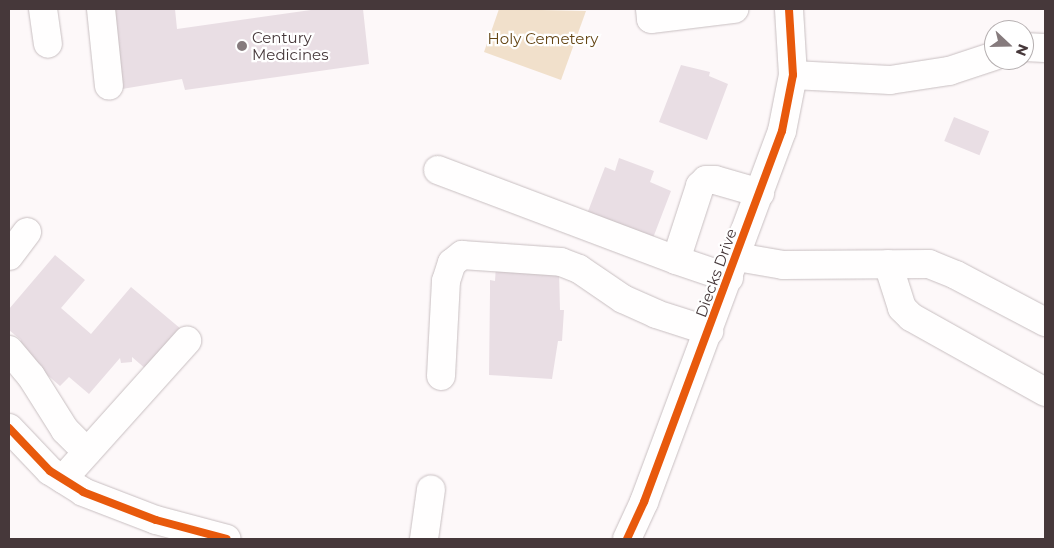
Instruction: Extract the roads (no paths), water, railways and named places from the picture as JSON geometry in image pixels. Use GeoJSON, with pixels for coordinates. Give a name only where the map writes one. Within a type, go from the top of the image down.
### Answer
{"type":"FeatureCollection","features":[{"type":"Feature","properties":{"kind":"street"},"geometry":{"type":"LineString","coordinates":[[43,9],[48,44]]}},
{"type":"Feature","properties":{"kind":"street"},"geometry":{"type":"LineString","coordinates":[[101,9],[109,86]]}},
{"type":"Feature","properties":{"kind":"street"},"geometry":{"type":"LineString","coordinates":[[650,9],[651,19],[734,9]]}},
{"type":"Feature","properties":{"kind":"street","name":"Diecks Drive"},"geometry":{"type":"LineString","coordinates":[[627,539],[733,268],[782,131],[793,75],[789,9]]}},
{"type":"Feature","properties":{"kind":"street"},"geometry":{"type":"LineString","coordinates":[[793,75],[890,80],[949,71],[984,59]]}},
{"type":"Feature","properties":{"kind":"street"},"geometry":{"type":"LineString","coordinates":[[438,170],[676,260],[733,268],[783,265],[928,264],[956,275],[1045,322]]}},
{"type":"Feature","properties":{"kind":"street"},"geometry":{"type":"LineString","coordinates":[[676,260],[700,186],[706,180],[760,193]]}},
{"type":"Feature","properties":{"kind":"street"},"geometry":{"type":"LineString","coordinates":[[9,256],[27,232]]}},
{"type":"Feature","properties":{"kind":"street"},"geometry":{"type":"LineString","coordinates":[[441,376],[446,280],[452,263],[462,255],[561,262],[579,269],[623,299],[656,314],[709,331]]}},
{"type":"Feature","properties":{"kind":"street"},"geometry":{"type":"LineString","coordinates":[[888,264],[902,308],[912,317],[1045,392]]}},
{"type":"Feature","properties":{"kind":"street"},"geometry":{"type":"LineString","coordinates":[[63,479],[187,341]]}},
{"type":"Feature","properties":{"kind":"street"},"geometry":{"type":"LineString","coordinates":[[9,350],[31,376],[65,430],[86,452]]}},
{"type":"Feature","properties":{"kind":"street"},"geometry":{"type":"LineString","coordinates":[[9,428],[43,465],[63,479],[118,507],[217,538]]}},
{"type":"Feature","properties":{"kind":"street"},"geometry":{"type":"LineString","coordinates":[[424,539],[431,489]]}},
{"type":"Feature","properties":{"kind":"place","name":"Century Medicines"},"geometry":{"type":"Point","coordinates":[242,46]}},
{"type":"Feature","properties":{"kind":"park label","name":"Holy Cemetery"},"geometry":{"type":"Point","coordinates":[543,39]}}]}
